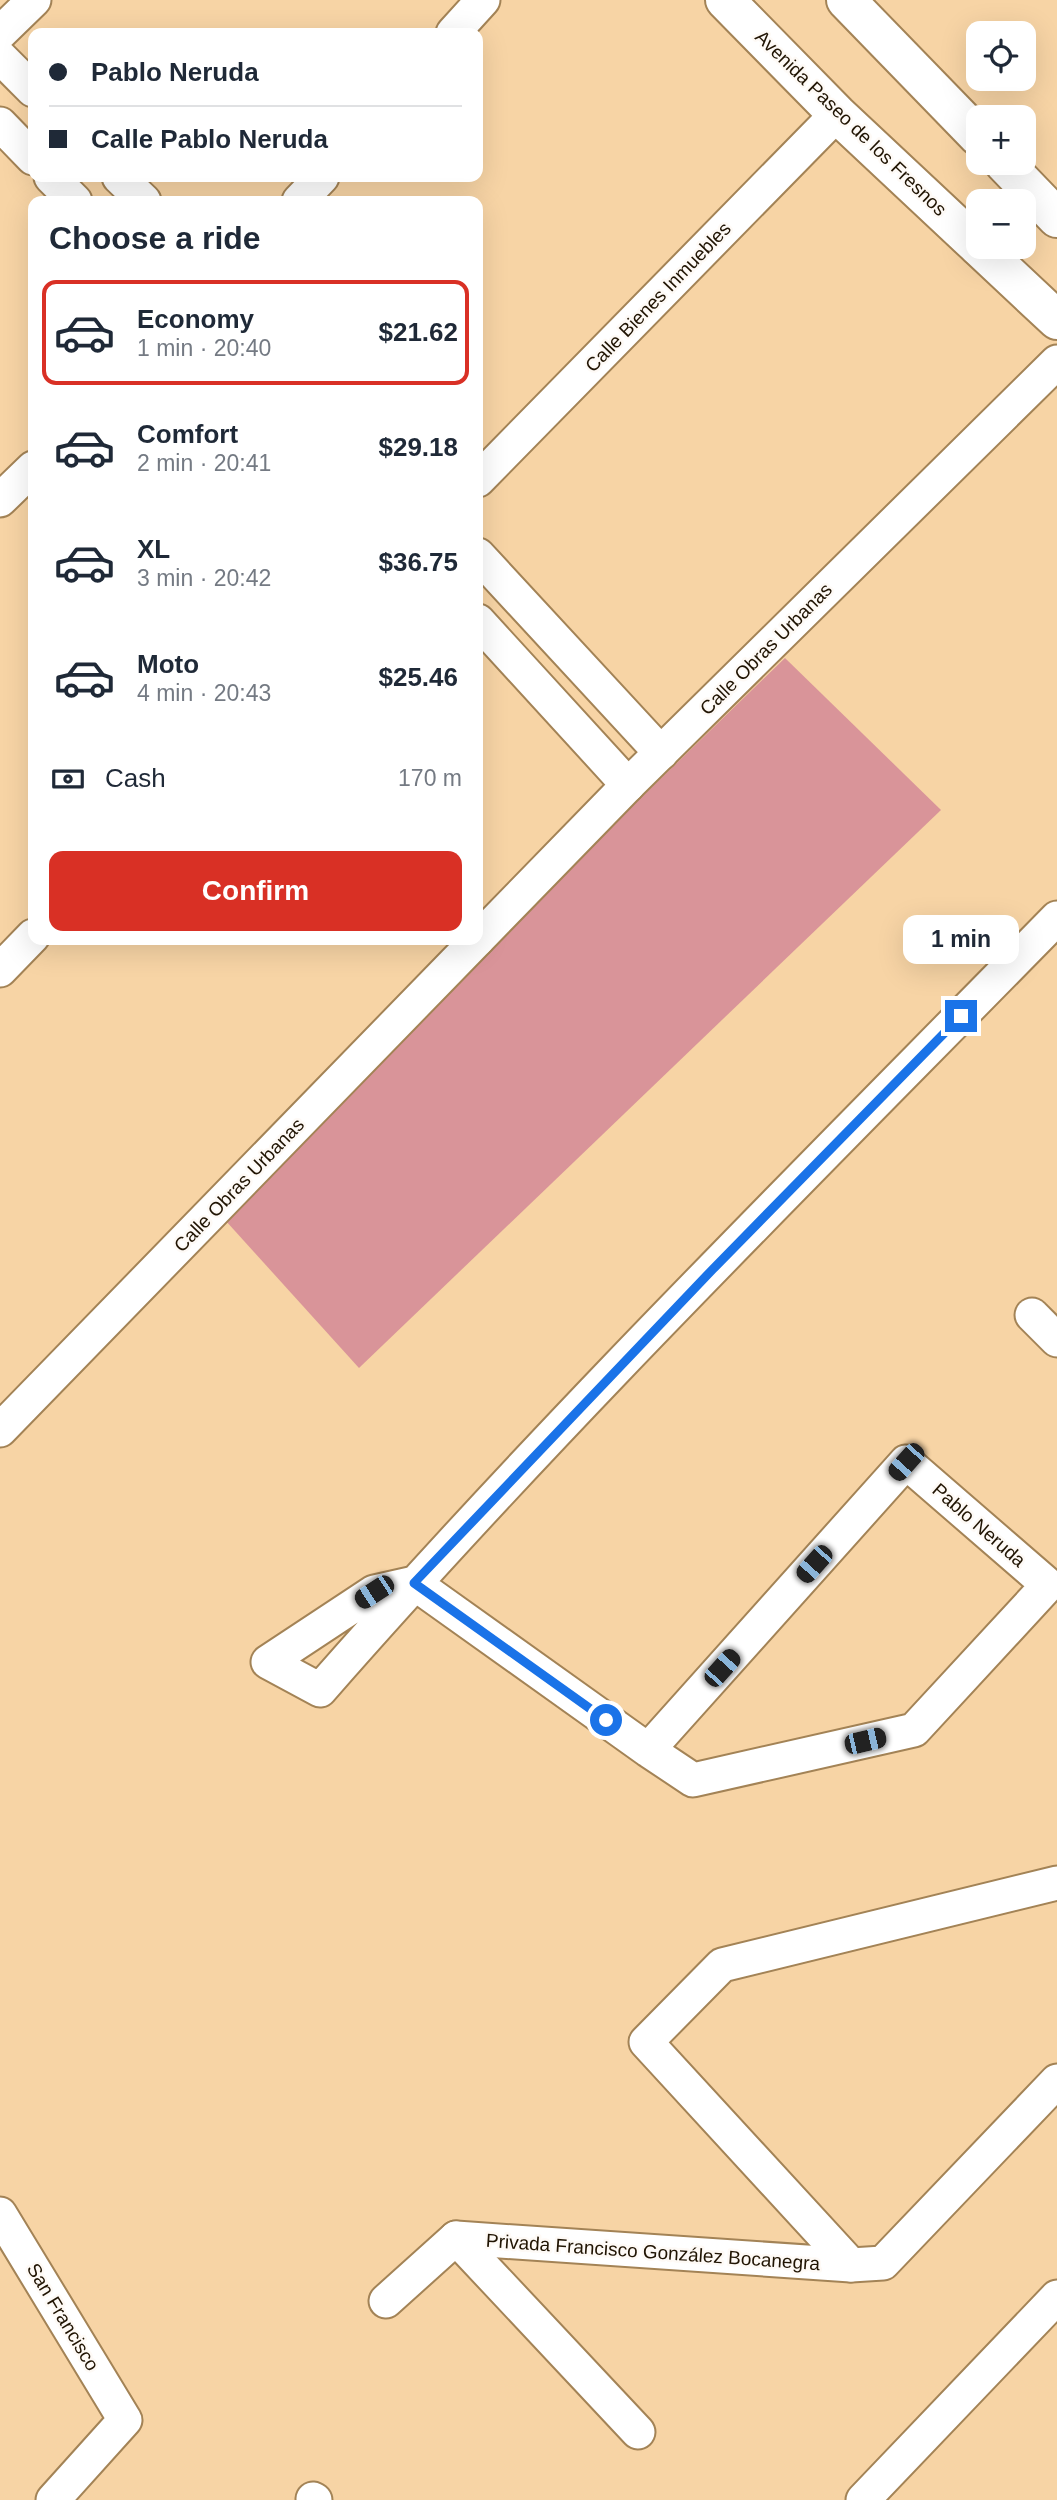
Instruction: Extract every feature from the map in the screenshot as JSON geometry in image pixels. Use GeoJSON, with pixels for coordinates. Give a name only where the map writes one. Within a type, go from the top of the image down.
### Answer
{"type":"FeatureCollection","features":[{"type":"Feature","properties":{"kind":"street"},"geometry":{"type":"LineString","coordinates":[[0,33],[34,0]]}},
{"type":"Feature","properties":{"kind":"street"},"geometry":{"type":"LineString","coordinates":[[458,28],[483,0]]}},
{"type":"Feature","properties":{"kind":"street","name":"Avenida Paseo de los Fresnos"},"geometry":{"type":"LineString","coordinates":[[725,0],[837,114],[966,234]]}},
{"type":"Feature","properties":{"kind":"street"},"geometry":{"type":"LineString","coordinates":[[846,0],[966,124]]}},
{"type":"Feature","properties":{"kind":"street"},"geometry":{"type":"LineString","coordinates":[[0,57],[28,85]]}},
{"type":"Feature","properties":{"kind":"street","name":"Calle Bienes Inmuebles"},"geometry":{"type":"LineString","coordinates":[[483,475],[837,114]]}},
{"type":"Feature","properties":{"kind":"street"},"geometry":{"type":"LineString","coordinates":[[0,124],[28,153]]}},
{"type":"Feature","properties":{"kind":"street"},"geometry":{"type":"LineString","coordinates":[[1016,175],[1057,218]]}},
{"type":"Feature","properties":{"kind":"street"},"geometry":{"type":"LineString","coordinates":[[56,182],[70,196]]}},
{"type":"Feature","properties":{"kind":"street"},"geometry":{"type":"LineString","coordinates":[[125,182],[139,196]]}},
{"type":"Feature","properties":{"kind":"street"},"geometry":{"type":"LineString","coordinates":[[304,196],[317,182]]}},
{"type":"Feature","properties":{"kind":"street","name":"Avenida Paseo de los Fresnos"},"geometry":{"type":"LineString","coordinates":[[993,259],[1057,320]]}},
{"type":"Feature","properties":{"kind":"street","name":"Calle Obras Urbanas"},"geometry":{"type":"LineString","coordinates":[[483,935],[628,785],[1057,362]]}},
{"type":"Feature","properties":{"kind":"street"},"geometry":{"type":"LineString","coordinates":[[0,500],[28,473]]}},
{"type":"Feature","properties":{"kind":"street"},"geometry":{"type":"LineString","coordinates":[[483,560],[661,753]]}},
{"type":"Feature","properties":{"kind":"street"},"geometry":{"type":"LineString","coordinates":[[483,626],[628,785]]}},
{"type":"Feature","properties":{"kind":"street","name":"Pablo Neruda"},"geometry":{"type":"LineString","coordinates":[[648,1750],[906,1462],[1048,1585],[914,1730],[694,1780],[648,1750],[414,1583],[713,1269],[1057,918]]}},
{"type":"Feature","properties":{"kind":"street"},"geometry":{"type":"LineString","coordinates":[[0,970],[28,941]]}},
{"type":"Feature","properties":{"kind":"street","name":"Calle Obras Urbanas"},"geometry":{"type":"LineString","coordinates":[[0,1430],[473,945]]}},
{"type":"Feature","properties":{"kind":"street"},"geometry":{"type":"LineString","coordinates":[[1032,1315],[1057,1340]]}},
{"type":"Feature","properties":{"kind":"street","name":"Privada Francisco González Bocanegra"},"geometry":{"type":"LineString","coordinates":[[850,2265],[646,2042],[722,1965],[1057,1883]]}},
{"type":"Feature","properties":{"kind":"street","name":"Privada Francisco González Bocanegra"},"geometry":{"type":"LineString","coordinates":[[456,2238],[850,2265],[883,2263],[1057,2081]]}},
{"type":"Feature","properties":{"kind":"street","name":"San Francisco"},"geometry":{"type":"LineString","coordinates":[[0,2214],[125,2420],[52,2500]]}},
{"type":"Feature","properties":{"kind":"street"},"geometry":{"type":"LineString","coordinates":[[386,2301],[456,2238]]}},
{"type":"Feature","properties":{"kind":"street","name":"Privada Francisco González Bocanegra"},"geometry":{"type":"LineString","coordinates":[[456,2238],[638,2432]]}},
{"type":"Feature","properties":{"kind":"street"},"geometry":{"type":"LineString","coordinates":[[863,2500],[1057,2297]]}},
{"type":"Feature","properties":{"kind":"shaded area"},"geometry":{"type":"Polygon","coordinates":[[[785,658],[941,810],[359,1368],[216,1210],[785,658]]]}},
{"type":"Feature","properties":{"kind":"route"},"geometry":{"type":"LineString","coordinates":[[606,1720],[414,1583],[713,1269],[961,1016]]}}]}
